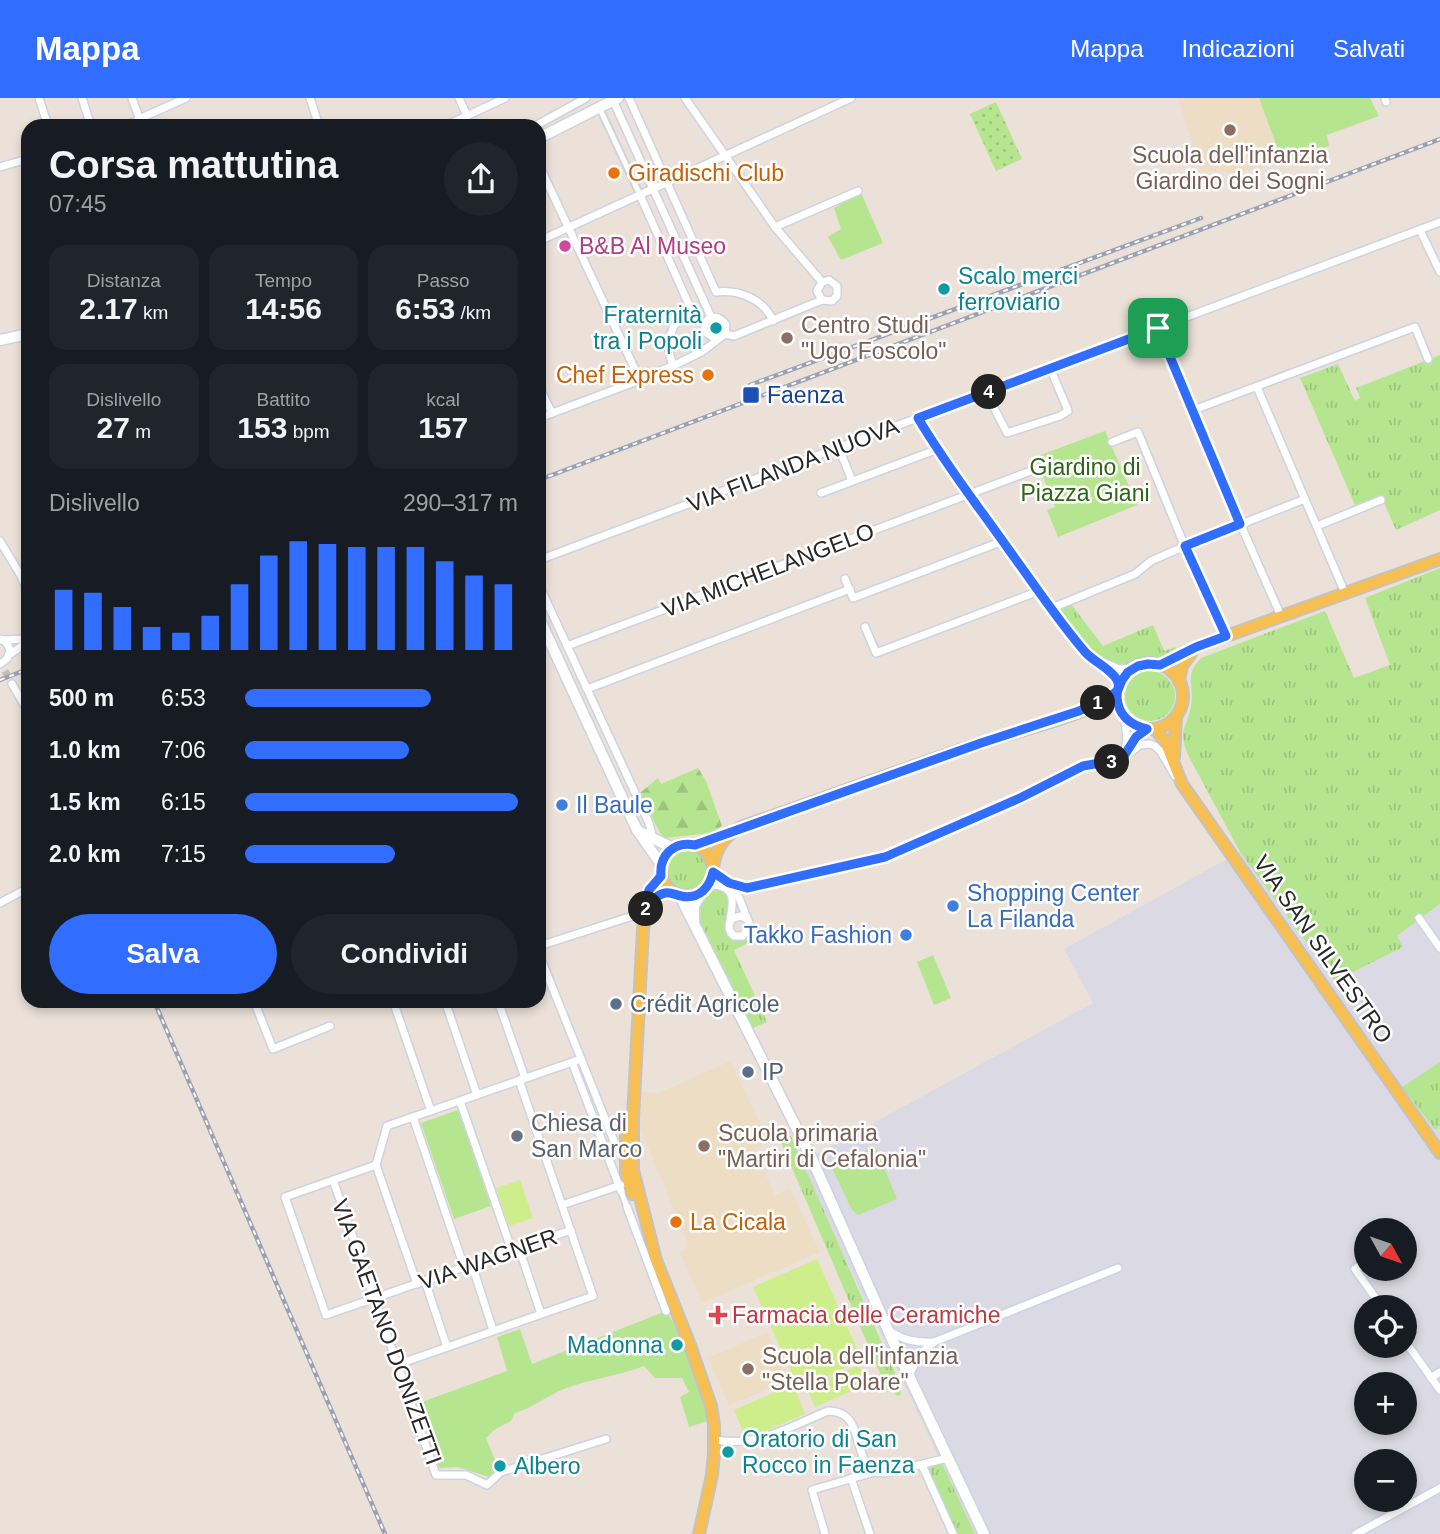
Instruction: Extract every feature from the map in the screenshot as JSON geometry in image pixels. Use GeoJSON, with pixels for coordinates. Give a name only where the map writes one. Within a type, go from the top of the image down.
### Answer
{"type":"FeatureCollection","features":[{"type":"Feature","properties":{"kind":"main road"},"geometry":{"type":"LineString","coordinates":[[546,134],[614,99]]}},
{"type":"Feature","properties":{"kind":"main road"},"geometry":{"type":"LineString","coordinates":[[0,340],[21,336]]}},
{"type":"Feature","properties":{"kind":"main road"},"geometry":{"type":"LineString","coordinates":[[1160,665],[1196,647],[1440,559]]}},
{"type":"Feature","properties":{"kind":"main road"},"geometry":{"type":"LineString","coordinates":[[546,633],[637,830],[660,863],[663,883],[677,895],[694,922],[812,1159],[900,1357],[984,1534]]}},
{"type":"Feature","properties":{"kind":"main road"},"geometry":{"type":"LineString","coordinates":[[1079,711],[1101,708],[1123,714],[1139,727],[1151,729],[1170,723],[1176,717],[1183,699],[1179,681],[1184,661],[1196,647]]}},
{"type":"Feature","properties":{"kind":"main road"},"geometry":{"type":"LineString","coordinates":[[660,863],[673,848],[683,844],[695,845],[1101,702],[1119,688],[1134,668],[1148,664],[1160,665],[1179,681]]}},
{"type":"Feature","properties":{"kind":"main road"},"geometry":{"type":"LineString","coordinates":[[1119,688],[1123,714]]}},
{"type":"Feature","properties":{"kind":"main road","name":"VIA SAN SILVESTRO"},"geometry":{"type":"LineString","coordinates":[[1175,766],[1173,743],[1176,717]]}},
{"type":"Feature","properties":{"kind":"main road","name":"VIA SAN SILVESTRO"},"geometry":{"type":"LineString","coordinates":[[1151,729],[1165,741],[1182,784],[1440,1153]]}},
{"type":"Feature","properties":{"kind":"main road"},"geometry":{"type":"LineString","coordinates":[[637,830],[673,848]]}},
{"type":"Feature","properties":{"kind":"main road"},"geometry":{"type":"LineString","coordinates":[[694,922],[694,906],[709,885],[715,853],[732,832]]}},
{"type":"Feature","properties":{"kind":"main road"},"geometry":{"type":"LineString","coordinates":[[695,845],[708,854],[713,870]]}},
{"type":"Feature","properties":{"kind":"main road"},"geometry":{"type":"LineString","coordinates":[[661,876],[649,890],[645,912],[635,1092],[622,1148],[636,1185],[652,1246],[652,1262],[711,1406],[715,1440],[712,1475],[699,1534]]}},
{"type":"Feature","properties":{"kind":"main road"},"geometry":{"type":"LineString","coordinates":[[645,912],[655,897],[664,893],[691,896],[703,891]]}},
{"type":"Feature","properties":{"kind":"main road"},"geometry":{"type":"LineString","coordinates":[[635,1092],[622,1148],[623,1183],[652,1246]]}},
{"type":"Feature","properties":{"kind":"street"},"geometry":{"type":"LineString","coordinates":[[39,98],[46,119]]}},
{"type":"Feature","properties":{"kind":"street"},"geometry":{"type":"LineString","coordinates":[[82,98],[89,119]]}},
{"type":"Feature","properties":{"kind":"street"},"geometry":{"type":"LineString","coordinates":[[132,98],[139,119]]}},
{"type":"Feature","properties":{"kind":"street"},"geometry":{"type":"LineString","coordinates":[[146,119],[186,98]]}},
{"type":"Feature","properties":{"kind":"street"},"geometry":{"type":"LineString","coordinates":[[310,98],[317,119]]}},
{"type":"Feature","properties":{"kind":"street"},"geometry":{"type":"LineString","coordinates":[[459,98],[467,116]]}},
{"type":"Feature","properties":{"kind":"street"},"geometry":{"type":"LineString","coordinates":[[460,119],[505,98]]}},
{"type":"Feature","properties":{"kind":"street"},"geometry":{"type":"LineString","coordinates":[[546,120],[586,98]]}},
{"type":"Feature","properties":{"kind":"street"},"geometry":{"type":"LineString","coordinates":[[629,98],[716,292],[730,290],[746,295],[760,303],[773,321]]}},
{"type":"Feature","properties":{"kind":"street"},"geometry":{"type":"LineString","coordinates":[[685,98],[775,227],[822,282],[833,282],[837,286],[838,293],[832,301],[822,300],[734,336],[725,334]]}},
{"type":"Feature","properties":{"kind":"street"},"geometry":{"type":"LineString","coordinates":[[546,238],[851,98]]}},
{"type":"Feature","properties":{"kind":"street"},"geometry":{"type":"LineString","coordinates":[[614,99],[711,318]]}},
{"type":"Feature","properties":{"kind":"street"},"geometry":{"type":"LineString","coordinates":[[599,107],[689,304],[674,324],[668,341],[673,365]]}},
{"type":"Feature","properties":{"kind":"street"},"geometry":{"type":"LineString","coordinates":[[0,167],[21,161]]}},
{"type":"Feature","properties":{"kind":"street"},"geometry":{"type":"LineString","coordinates":[[546,180],[640,380]]}},
{"type":"Feature","properties":{"kind":"street"},"geometry":{"type":"LineString","coordinates":[[775,227],[858,191]]}},
{"type":"Feature","properties":{"kind":"street","name":"VIA FILANDA NUOVA"},"geometry":{"type":"LineString","coordinates":[[546,557],[1440,222]]}},
{"type":"Feature","properties":{"kind":"street"},"geometry":{"type":"LineString","coordinates":[[1420,230],[1440,272]]}},
{"type":"Feature","properties":{"kind":"street"},"geometry":{"type":"LineString","coordinates":[[822,282],[817,291],[822,300]]}},
{"type":"Feature","properties":{"kind":"street"},"geometry":{"type":"LineString","coordinates":[[546,415],[640,380],[703,351],[725,334],[727,327],[724,321],[711,318]]}},
{"type":"Feature","properties":{"kind":"street"},"geometry":{"type":"LineString","coordinates":[[711,318],[704,327],[705,332],[716,340]]}},
{"type":"Feature","properties":{"kind":"street"},"geometry":{"type":"LineString","coordinates":[[1191,411],[1415,327],[1428,359]]}},
{"type":"Feature","properties":{"kind":"street"},"geometry":{"type":"LineString","coordinates":[[1158,328],[1191,411],[1281,616]]}},
{"type":"Feature","properties":{"kind":"street"},"geometry":{"type":"LineString","coordinates":[[986,393],[1007,433],[1060,416],[1068,411],[1051,368]]}},
{"type":"Feature","properties":{"kind":"street"},"geometry":{"type":"LineString","coordinates":[[1257,387],[1345,593]]}},
{"type":"Feature","properties":{"kind":"street"},"geometry":{"type":"LineString","coordinates":[[546,401],[552,413]]}},
{"type":"Feature","properties":{"kind":"street"},"geometry":{"type":"LineString","coordinates":[[918,418],[969,495],[1039,591],[1087,654],[1116,677],[1119,688]]}},
{"type":"Feature","properties":{"kind":"street"},"geometry":{"type":"LineString","coordinates":[[1112,442],[1138,432],[1226,636]]}},
{"type":"Feature","properties":{"kind":"street"},"geometry":{"type":"LineString","coordinates":[[839,448],[852,481]]}},
{"type":"Feature","properties":{"kind":"street"},"geometry":{"type":"LineString","coordinates":[[821,492],[938,449]]}},
{"type":"Feature","properties":{"kind":"street","name":"VIA MICHELANGELO"},"geometry":{"type":"LineString","coordinates":[[567,646],[1036,469]]}},
{"type":"Feature","properties":{"kind":"street"},"geometry":{"type":"LineString","coordinates":[[1052,608],[1135,575],[1151,561],[1185,546],[1305,499]]}},
{"type":"Feature","properties":{"kind":"street"},"geometry":{"type":"LineString","coordinates":[[1317,526],[1381,500]]}},
{"type":"Feature","properties":{"kind":"street"},"geometry":{"type":"LineString","coordinates":[[0,541],[21,576]]}},
{"type":"Feature","properties":{"kind":"street"},"geometry":{"type":"LineString","coordinates":[[845,579],[853,598],[1003,541]]}},
{"type":"Feature","properties":{"kind":"street"},"geometry":{"type":"LineString","coordinates":[[587,689],[850,589]]}},
{"type":"Feature","properties":{"kind":"street"},"geometry":{"type":"LineString","coordinates":[[865,627],[876,653],[1039,591]]}},
{"type":"Feature","properties":{"kind":"street"},"geometry":{"type":"LineString","coordinates":[[546,600],[649,822],[653,839]]}},
{"type":"Feature","properties":{"kind":"street"},"geometry":{"type":"LineString","coordinates":[[1,640],[21,640]]}},
{"type":"Feature","properties":{"kind":"street"},"geometry":{"type":"LineString","coordinates":[[1,640],[8,646],[4,663]]}},
{"type":"Feature","properties":{"kind":"street"},"geometry":{"type":"LineString","coordinates":[[4,663],[21,647]]}},
{"type":"Feature","properties":{"kind":"street"},"geometry":{"type":"LineString","coordinates":[[1087,654],[1119,669],[1134,668]]}},
{"type":"Feature","properties":{"kind":"street"},"geometry":{"type":"LineString","coordinates":[[12,684],[21,699]]}},
{"type":"Feature","properties":{"kind":"street"},"geometry":{"type":"LineString","coordinates":[[1122,759],[1127,741],[1123,714]]}},
{"type":"Feature","properties":{"kind":"street"},"geometry":{"type":"LineString","coordinates":[[1122,759],[1136,737],[1151,729]]}},
{"type":"Feature","properties":{"kind":"street"},"geometry":{"type":"LineString","coordinates":[[740,899],[741,892],[747,888],[885,857],[1020,798],[1083,766],[1122,759],[1140,745],[1155,746],[1182,784]]}},
{"type":"Feature","properties":{"kind":"street"},"geometry":{"type":"LineString","coordinates":[[703,891],[714,885],[731,893],[732,934],[740,937],[748,932],[747,920],[736,890],[713,870]]}},
{"type":"Feature","properties":{"kind":"street"},"geometry":{"type":"LineString","coordinates":[[729,883],[747,888]]}},
{"type":"Feature","properties":{"kind":"street"},"geometry":{"type":"LineString","coordinates":[[0,903],[21,892]]}},
{"type":"Feature","properties":{"kind":"street"},"geometry":{"type":"LineString","coordinates":[[546,944],[645,912]]}},
{"type":"Feature","properties":{"kind":"street"},"geometry":{"type":"LineString","coordinates":[[730,923],[738,916],[747,920]]}},
{"type":"Feature","properties":{"kind":"street"},"geometry":{"type":"LineString","coordinates":[[1419,918],[1440,948]]}},
{"type":"Feature","properties":{"kind":"street"},"geometry":{"type":"LineString","coordinates":[[546,972],[581,1059],[622,1148]]}},
{"type":"Feature","properties":{"kind":"street"},"geometry":{"type":"LineString","coordinates":[[257,1008],[273,1049],[330,1027]]}},
{"type":"Feature","properties":{"kind":"street"},"geometry":{"type":"LineString","coordinates":[[396,1008],[431,1111]]}},
{"type":"Feature","properties":{"kind":"street"},"geometry":{"type":"LineString","coordinates":[[447,1008],[477,1095]]}},
{"type":"Feature","properties":{"kind":"street"},"geometry":{"type":"LineString","coordinates":[[399,1364],[593,1296],[500,1008]]}},
{"type":"Feature","properties":{"kind":"street"},"geometry":{"type":"LineString","coordinates":[[447,1347],[376,1165],[387,1126],[581,1059]]}},
{"type":"Feature","properties":{"kind":"street"},"geometry":{"type":"LineString","coordinates":[[572,1062],[623,1183],[626,1207],[652,1262],[666,1311]]}},
{"type":"Feature","properties":{"kind":"street"},"geometry":{"type":"LineString","coordinates":[[460,1101],[541,1314]]}},
{"type":"Feature","properties":{"kind":"street"},"geometry":{"type":"LineString","coordinates":[[414,1117],[493,1331]]}},
{"type":"Feature","properties":{"kind":"street"},"geometry":{"type":"LineString","coordinates":[[333,1180],[376,1165]]}},
{"type":"Feature","properties":{"kind":"street","name":"VIA WAGNER"},"geometry":{"type":"LineString","coordinates":[[333,1180],[285,1197],[326,1315],[571,1230]]}},
{"type":"Feature","properties":{"kind":"street","name":"VIA GAETANO DONIZETTI"},"geometry":{"type":"LineString","coordinates":[[333,1180],[436,1475],[466,1475],[487,1485],[501,1472],[606,1439]]}},
{"type":"Feature","properties":{"kind":"street"},"geometry":{"type":"LineString","coordinates":[[562,1205],[623,1183]]}},
{"type":"Feature","properties":{"kind":"street"},"geometry":{"type":"LineString","coordinates":[[909,1375],[921,1353],[934,1342],[1118,1268]]}},
{"type":"Feature","properties":{"kind":"street"},"geometry":{"type":"LineString","coordinates":[[889,1331],[915,1343],[934,1342]]}},
{"type":"Feature","properties":{"kind":"street"},"geometry":{"type":"LineString","coordinates":[[900,1357],[915,1343]]}},
{"type":"Feature","properties":{"kind":"street"},"geometry":{"type":"LineString","coordinates":[[900,1357],[921,1353]]}},
{"type":"Feature","properties":{"kind":"street"},"geometry":{"type":"LineString","coordinates":[[1417,1358],[1440,1391]]}},
{"type":"Feature","properties":{"kind":"street"},"geometry":{"type":"LineString","coordinates":[[1431,1378],[1440,1372]]}},
{"type":"Feature","properties":{"kind":"street"},"geometry":{"type":"LineString","coordinates":[[715,1440],[738,1443],[758,1441],[828,1411],[838,1411],[848,1416],[852,1422],[860,1452],[867,1466],[874,1472]]}},
{"type":"Feature","properties":{"kind":"street"},"geometry":{"type":"LineString","coordinates":[[825,1534],[812,1490],[816,1486],[948,1458]]}},
{"type":"Feature","properties":{"kind":"street"},"geometry":{"type":"LineString","coordinates":[[922,1465],[953,1534]]}},
{"type":"Feature","properties":{"kind":"street"},"geometry":{"type":"LineString","coordinates":[[851,1478],[870,1534]]}},
{"type":"Feature","properties":{"kind":"street"},"geometry":{"type":"LineString","coordinates":[[1356,1534],[1440,1488]]}},
{"type":"Feature","properties":{"kind":"shaded area","name":"Scuola dell'infanzia Giardino dei Sogni"},"geometry":{"type":"Polygon","coordinates":[[[1178,98],[1259,98],[1283,163],[1232,173],[1201,171],[1178,98]]]}},
{"type":"Feature","properties":{"kind":"shaded area"},"geometry":{"type":"Polygon","coordinates":[[[1240,852],[1335,981],[1403,947],[1396,937],[1440,904],[1440,1062],[1402,1087],[1435,1130],[1440,1126],[1440,1534],[975,1534],[800,1163],[1093,1003],[1064,949],[1240,852]]]}},
{"type":"Feature","properties":{"kind":"shaded area","name":"Scuola primaria \"Martiri di Cefalonia\""},"geometry":{"type":"Polygon","coordinates":[[[730,1061],[769,1142],[754,1149],[775,1195],[790,1189],[820,1252],[702,1303],[680,1253],[689,1246],[638,1123],[640,1092],[659,1093],[730,1061]]]}},
{"type":"Feature","properties":{"kind":"shaded area","name":"Scuola dell'infanzia \"Stella Polare\""},"geometry":{"type":"Polygon","coordinates":[[[768,1332],[788,1379],[729,1406],[708,1358],[768,1332]]]}},
{"type":"Feature","properties":{"kind":"green space"},"geometry":{"type":"Polygon","coordinates":[[[1259,98],[1370,98],[1379,116],[1327,135],[1329,146],[1283,163],[1259,98]]]}},
{"type":"Feature","properties":{"kind":"green space"},"geometry":{"type":"Polygon","coordinates":[[[996,102],[1022,159],[996,171],[970,114],[996,102]]]}},
{"type":"Feature","properties":{"kind":"green space"},"geometry":{"type":"Polygon","coordinates":[[[861,193],[883,243],[841,260],[828,237],[841,229],[834,208],[861,193]]]}},
{"type":"Feature","properties":{"kind":"green space"},"geometry":{"type":"Polygon","coordinates":[[[1440,355],[1440,510],[1396,530],[1381,496],[1355,505],[1300,378],[1338,364],[1355,401],[1360,398],[1356,388],[1440,355]]]}},
{"type":"Feature","properties":{"kind":"green space","name":"Giardino di Piazza Giani"},"geometry":{"type":"Polygon","coordinates":[[[1105,431],[1137,505],[1058,537],[1047,510],[1055,507],[1035,457],[1105,431]]]}},
{"type":"Feature","properties":{"kind":"green space"},"geometry":{"type":"Polygon","coordinates":[[[1440,568],[1440,904],[1397,936],[1403,947],[1335,981],[1240,852],[1188,755],[1183,734],[1191,706],[1192,670],[1201,658],[1325,611],[1354,678],[1390,665],[1365,598],[1440,568]]]}},
{"type":"Feature","properties":{"kind":"green space"},"geometry":{"type":"Polygon","coordinates":[[[1071,604],[1103,646],[1153,625],[1164,651],[1175,647],[1177,652],[1123,667],[1113,666],[1086,645],[1059,608],[1071,604]]]}},
{"type":"Feature","properties":{"kind":"green space"},"geometry":{"type":"Polygon","coordinates":[[[1150,671],[1168,678],[1175,696],[1168,714],[1150,721],[1132,714],[1125,696],[1132,678],[1150,671]]]}},
{"type":"Feature","properties":{"kind":"green space"},"geometry":{"type":"Polygon","coordinates":[[[698,768],[706,781],[722,826],[710,833],[666,838],[660,833],[640,793],[658,778],[661,784],[698,768]]]}},
{"type":"Feature","properties":{"kind":"green space"},"geometry":{"type":"Polygon","coordinates":[[[687,850],[701,856],[707,870],[701,884],[687,890],[673,884],[667,870],[673,856],[687,850]]]}},
{"type":"Feature","properties":{"kind":"green space"},"geometry":{"type":"Polygon","coordinates":[[[721,889],[730,902],[726,928],[740,939],[760,930],[763,936],[734,950],[767,1022],[751,1029],[699,920],[703,899],[710,892],[721,889]]]}},
{"type":"Feature","properties":{"kind":"green space"},"geometry":{"type":"Polygon","coordinates":[[[933,955],[951,998],[934,1005],[917,962],[933,955]]]}},
{"type":"Feature","properties":{"kind":"green space"},"geometry":{"type":"Polygon","coordinates":[[[1440,1062],[1440,1126],[1435,1130],[1402,1087],[1440,1062]]]}},
{"type":"Feature","properties":{"kind":"green space"},"geometry":{"type":"Polygon","coordinates":[[[458,1110],[491,1206],[454,1219],[421,1123],[458,1110]]]}},
{"type":"Feature","properties":{"kind":"green space"},"geometry":{"type":"Polygon","coordinates":[[[791,1136],[899,1382],[901,1395],[897,1396],[892,1390],[874,1387],[880,1373],[780,1140],[791,1136]]]}},
{"type":"Feature","properties":{"kind":"green space"},"geometry":{"type":"Polygon","coordinates":[[[875,1146],[897,1199],[858,1215],[852,1210],[832,1168],[875,1146]]]}},
{"type":"Feature","properties":{"kind":"green space"},"geometry":{"type":"Polygon","coordinates":[[[520,1180],[533,1218],[509,1226],[496,1188],[520,1180]]]}},
{"type":"Feature","properties":{"kind":"green space"},"geometry":{"type":"Polygon","coordinates":[[[817,1259],[862,1360],[799,1389],[753,1287],[817,1259]]]}},
{"type":"Feature","properties":{"kind":"green space"},"geometry":{"type":"Polygon","coordinates":[[[666,1311],[685,1341],[696,1372],[707,1421],[689,1427],[680,1397],[689,1392],[682,1378],[655,1378],[644,1366],[564,1389],[515,1413],[511,1421],[494,1430],[486,1438],[498,1467],[489,1477],[458,1467],[439,1468],[419,1403],[507,1371],[497,1337],[520,1329],[532,1364],[666,1311]]]}},
{"type":"Feature","properties":{"kind":"green space"},"geometry":{"type":"Polygon","coordinates":[[[859,1365],[867,1384],[815,1407],[807,1388],[859,1365]]]}},
{"type":"Feature","properties":{"kind":"green space"},"geometry":{"type":"Polygon","coordinates":[[[793,1384],[805,1414],[746,1439],[734,1410],[793,1384]]]}},
{"type":"Feature","properties":{"kind":"green space"},"geometry":{"type":"Polygon","coordinates":[[[941,1461],[975,1534],[956,1534],[926,1470],[941,1461]]]}},
{"type":"Feature","properties":{"kind":"tunnel"},"geometry":{"type":"LineString","coordinates":[[5,671],[12,684]]}},
{"type":"Feature","properties":{"kind":"railway"},"geometry":{"type":"LineString","coordinates":[[546,477],[1440,139]]}},
{"type":"Feature","properties":{"kind":"railway"},"geometry":{"type":"LineString","coordinates":[[750,385],[1201,218]]}},
{"type":"Feature","properties":{"kind":"railway"},"geometry":{"type":"LineString","coordinates":[[0,680],[21,672]]}},
{"type":"Feature","properties":{"kind":"railway"},"geometry":{"type":"LineString","coordinates":[[157,1008],[385,1534]]}},
{"type":"Feature","properties":{"kind":"place","name":"Scuola dell'infanzia Giardino dei Sogni"},"geometry":{"type":"Point","coordinates":[1230,130]}},
{"type":"Feature","properties":{"kind":"place","name":"Giradischi Club"},"geometry":{"type":"Point","coordinates":[614,173]}},
{"type":"Feature","properties":{"kind":"place","name":"B&B Al Museo"},"geometry":{"type":"Point","coordinates":[565,246]}},
{"type":"Feature","properties":{"kind":"place","name":"Scalo merci ferroviario"},"geometry":{"type":"Point","coordinates":[944,289]}},
{"type":"Feature","properties":{"kind":"place","name":"Fraternità tra i Popoli"},"geometry":{"type":"Point","coordinates":[716,328]}},
{"type":"Feature","properties":{"kind":"place","name":"Centro Studi \"Ugo Foscolo\""},"geometry":{"type":"Point","coordinates":[787,338]}},
{"type":"Feature","properties":{"kind":"place","name":"Chef Express"},"geometry":{"type":"Point","coordinates":[708,375]}},
{"type":"Feature","properties":{"kind":"place","name":"Faenza"},"geometry":{"type":"Point","coordinates":[751,395]}},
{"type":"Feature","properties":{"kind":"place","name":"Il Baule"},"geometry":{"type":"Point","coordinates":[562,805]}},
{"type":"Feature","properties":{"kind":"place","name":"Shopping Center La Filanda"},"geometry":{"type":"Point","coordinates":[953,906]}},
{"type":"Feature","properties":{"kind":"place","name":"Takko Fashion"},"geometry":{"type":"Point","coordinates":[906,935]}},
{"type":"Feature","properties":{"kind":"place","name":"Crédit Agricole"},"geometry":{"type":"Point","coordinates":[616,1004]}},
{"type":"Feature","properties":{"kind":"place","name":"IP"},"geometry":{"type":"Point","coordinates":[748,1072]}},
{"type":"Feature","properties":{"kind":"place","name":"Chiesa di San Marco"},"geometry":{"type":"Point","coordinates":[517,1136]}},
{"type":"Feature","properties":{"kind":"place","name":"Scuola primaria \"Martiri di Cefalonia\""},"geometry":{"type":"Point","coordinates":[704,1146]}},
{"type":"Feature","properties":{"kind":"place","name":"La Cicala"},"geometry":{"type":"Point","coordinates":[676,1222]}},
{"type":"Feature","properties":{"kind":"place","name":"Farmacia delle Ceramiche"},"geometry":{"type":"Point","coordinates":[718,1315]}},
{"type":"Feature","properties":{"kind":"place","name":"Madonna"},"geometry":{"type":"Point","coordinates":[677,1345]}},
{"type":"Feature","properties":{"kind":"place","name":"Scuola dell'infanzia \"Stella Polare\""},"geometry":{"type":"Point","coordinates":[748,1369]}},
{"type":"Feature","properties":{"kind":"place","name":"Oratorio di San Rocco in Faenza"},"geometry":{"type":"Point","coordinates":[728,1452]}},
{"type":"Feature","properties":{"kind":"place","name":"Albero"},"geometry":{"type":"Point","coordinates":[500,1466]}},
{"type":"Feature","properties":{"kind":"route"},"geometry":{"type":"LineString","coordinates":[[1158,328],[918,418],[969,495],[1087,654],[1119,682],[1119,686],[1117,698],[1125,718],[1147,729],[1136,737],[1122,759],[1083,766],[1020,798],[885,857],[747,888],[729,883],[713,872],[709,885],[697,895],[685,897],[664,893],[655,897],[645,912],[649,890],[661,876],[660,863],[678,845],[695,845],[1079,711],[1111,696],[1118,690],[1119,686],[1122,680],[1128,672],[1138,666],[1160,665],[1226,636],[1185,546],[1240,524],[1158,328]]}}]}
